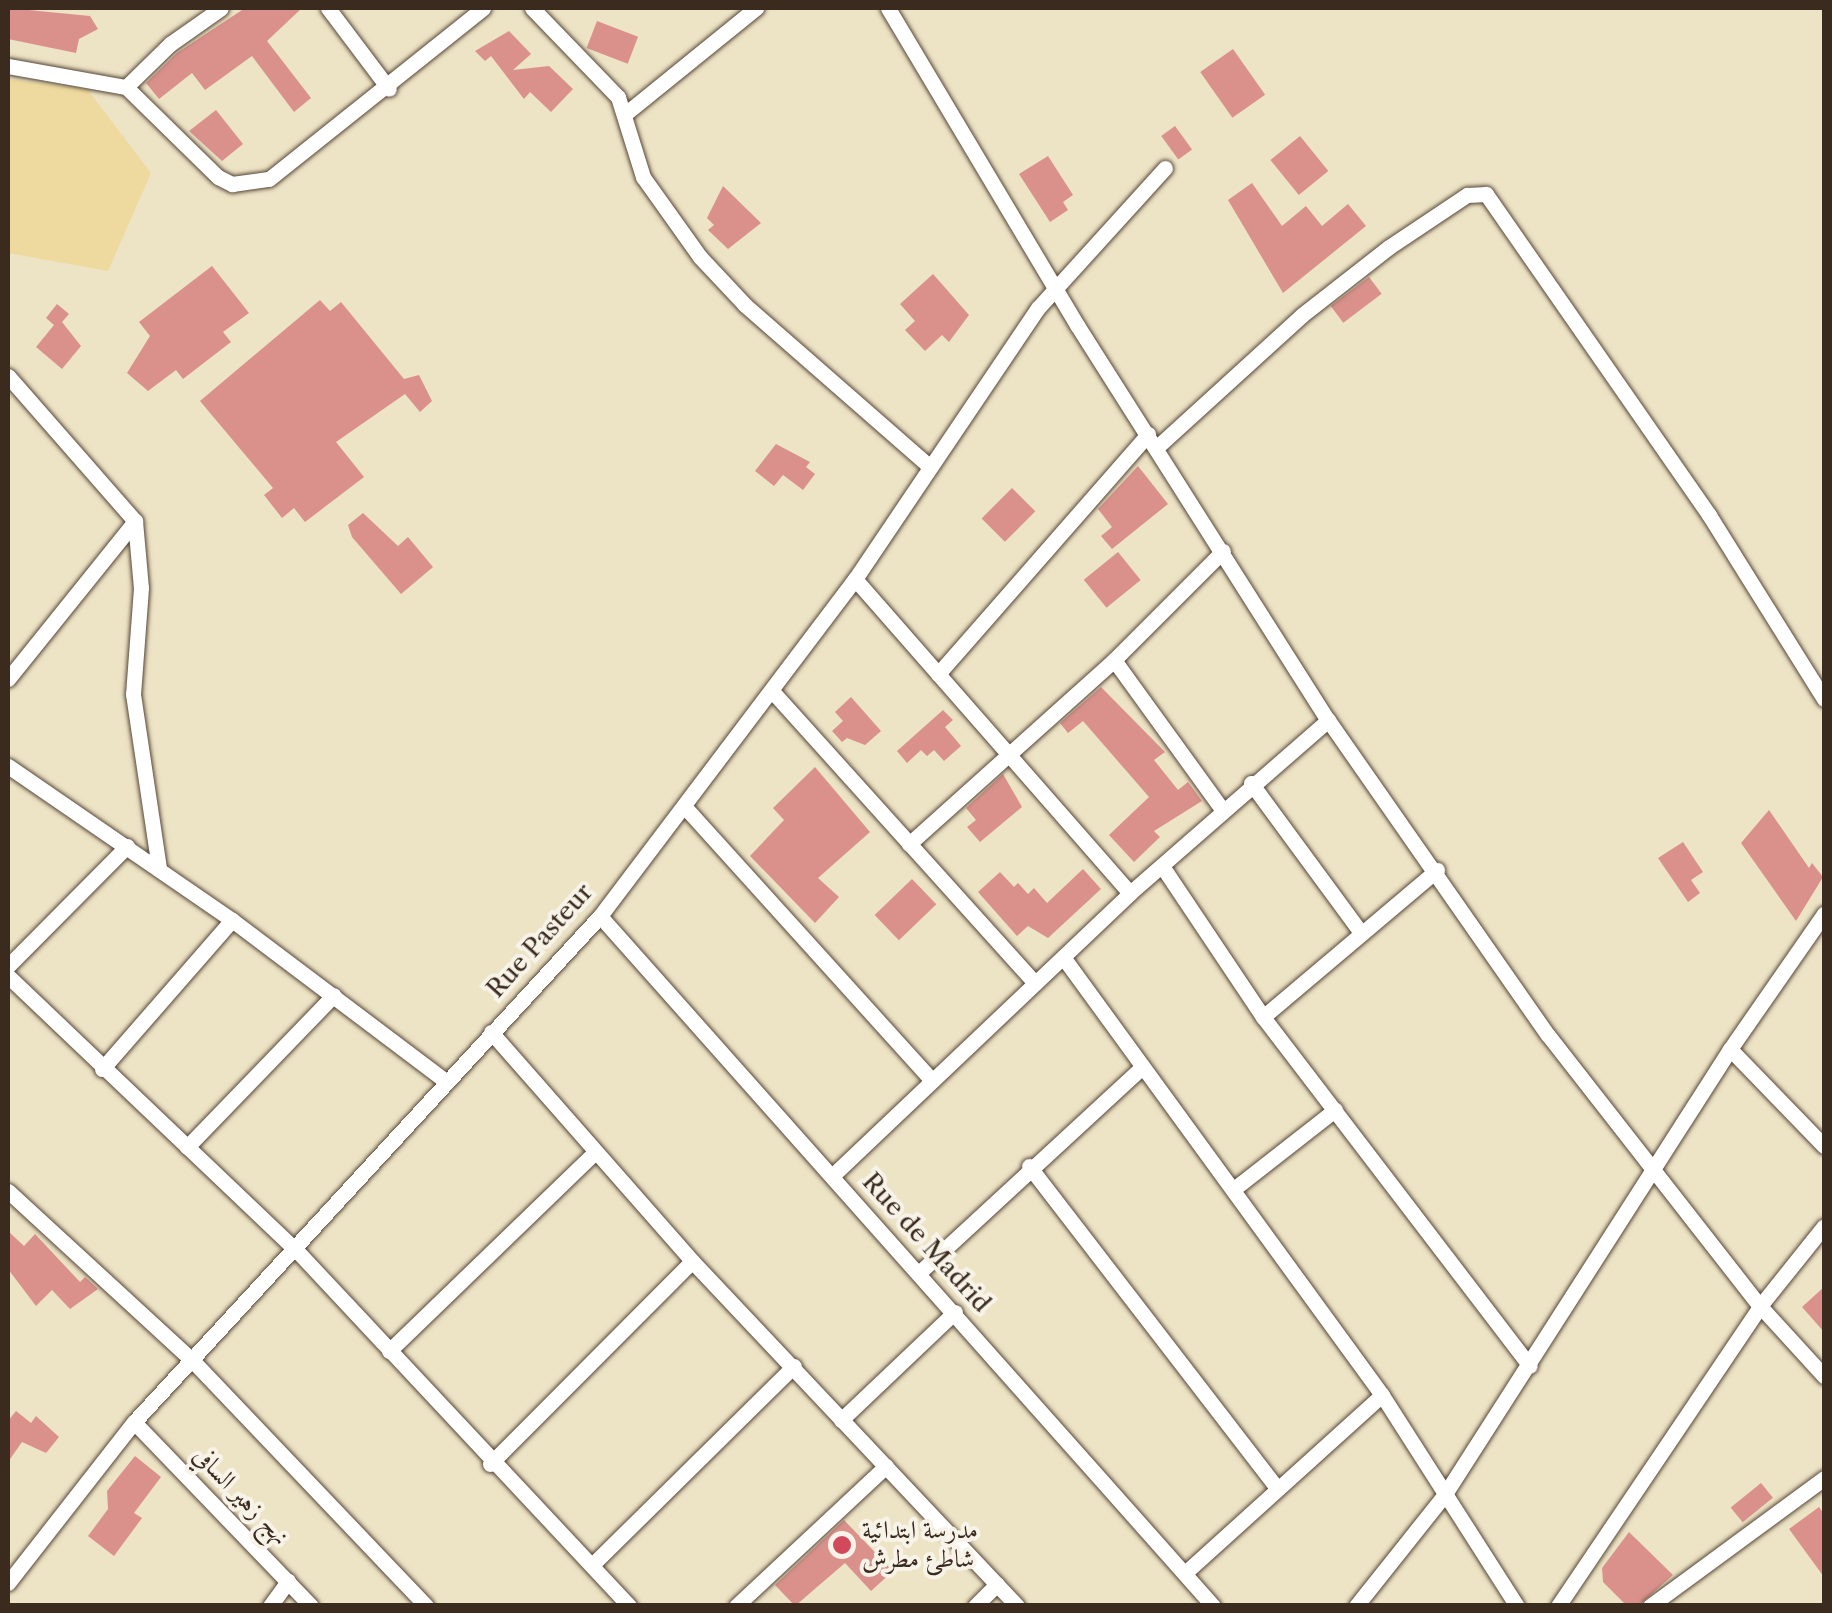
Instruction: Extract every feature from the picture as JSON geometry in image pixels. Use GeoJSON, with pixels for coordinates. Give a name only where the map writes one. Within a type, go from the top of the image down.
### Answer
{"type":"FeatureCollection","features":[{"type":"Feature","properties":{"kind":"street"},"geometry":{"type":"LineString","coordinates":[[126,87],[170,44],[222,8]]}},
{"type":"Feature","properties":{"kind":"street"},"geometry":{"type":"LineString","coordinates":[[328,8],[389,89]]}},
{"type":"Feature","properties":{"kind":"street"},"geometry":{"type":"LineString","coordinates":[[8,66],[126,87],[232,184],[288,170],[483,8]]}},
{"type":"Feature","properties":{"kind":"street"},"geometry":{"type":"LineString","coordinates":[[532,8],[608,86],[625,114],[643,177],[700,257],[745,305],[930,467]]}},
{"type":"Feature","properties":{"kind":"street"},"geometry":{"type":"LineString","coordinates":[[625,114],[756,8]]}},
{"type":"Feature","properties":{"kind":"street"},"geometry":{"type":"LineString","coordinates":[[888,8],[1054,287],[1328,720],[1438,870],[1548,1035],[1760,1306],[1824,1376]]}},
{"type":"Feature","properties":{"kind":"street","name":"Rue Pasteur"},"geometry":{"type":"LineString","coordinates":[[8,1582],[134,1422],[298,1252],[491,1032],[600,916],[855,580],[1054,287],[1164,168]]}},
{"type":"Feature","properties":{"kind":"street"},"geometry":{"type":"LineString","coordinates":[[938,674],[1152,441],[1389,247],[1467,195],[1486,194],[1709,514],[1824,698]]}},
{"type":"Feature","properties":{"kind":"street"},"geometry":{"type":"LineString","coordinates":[[8,376],[134,521],[141,588],[133,694],[159,868]]}},
{"type":"Feature","properties":{"kind":"street"},"geometry":{"type":"LineString","coordinates":[[8,679],[134,521]]}},
{"type":"Feature","properties":{"kind":"street"},"geometry":{"type":"LineString","coordinates":[[909,844],[1114,660],[1223,551]]}},
{"type":"Feature","properties":{"kind":"street"},"geometry":{"type":"LineString","coordinates":[[855,580],[1130,893]]}},
{"type":"Feature","properties":{"kind":"street"},"geometry":{"type":"LineString","coordinates":[[1114,660],[1222,809]]}},
{"type":"Feature","properties":{"kind":"street"},"geometry":{"type":"LineString","coordinates":[[772,691],[1035,983]]}},
{"type":"Feature","properties":{"kind":"street"},"geometry":{"type":"LineString","coordinates":[[832,1176],[1130,893],[1251,783],[1328,720]]}},
{"type":"Feature","properties":{"kind":"street"},"geometry":{"type":"LineString","coordinates":[[8,766],[232,920],[448,1082]]}},
{"type":"Feature","properties":{"kind":"street"},"geometry":{"type":"LineString","coordinates":[[1251,783],[1360,934]]}},
{"type":"Feature","properties":{"kind":"street"},"geometry":{"type":"LineString","coordinates":[[684,806],[932,1078]]}},
{"type":"Feature","properties":{"kind":"street"},"geometry":{"type":"LineString","coordinates":[[8,966],[127,846]]}},
{"type":"Feature","properties":{"kind":"street"},"geometry":{"type":"LineString","coordinates":[[1162,866],[1264,1017],[1530,1366]]}},
{"type":"Feature","properties":{"kind":"street"},"geometry":{"type":"LineString","coordinates":[[1264,1017],[1438,870]]}},
{"type":"Feature","properties":{"kind":"street","name":"Rue de Madrid"},"geometry":{"type":"LineString","coordinates":[[600,916],[921,1271],[1213,1606]]}},
{"type":"Feature","properties":{"kind":"street"},"geometry":{"type":"LineString","coordinates":[[102,1069],[232,920]]}},
{"type":"Feature","properties":{"kind":"street"},"geometry":{"type":"LineString","coordinates":[[1356,1606],[1445,1494],[1654,1174],[1730,1049],[1822,923]]}},
{"type":"Feature","properties":{"kind":"street"},"geometry":{"type":"LineString","coordinates":[[1063,957],[1140,1069],[1235,1188],[1382,1396],[1517,1606]]}},
{"type":"Feature","properties":{"kind":"street"},"geometry":{"type":"LineString","coordinates":[[8,976],[298,1252],[490,1464],[629,1606]]}},
{"type":"Feature","properties":{"kind":"street"},"geometry":{"type":"LineString","coordinates":[[187,1146],[334,995]]}},
{"type":"Feature","properties":{"kind":"street"},"geometry":{"type":"LineString","coordinates":[[491,1032],[692,1261],[1018,1606]]}},
{"type":"Feature","properties":{"kind":"street"},"geometry":{"type":"LineString","coordinates":[[1730,1049],[1824,1146]]}},
{"type":"Feature","properties":{"kind":"street"},"geometry":{"type":"LineString","coordinates":[[921,1271],[1029,1166],[1140,1069]]}},
{"type":"Feature","properties":{"kind":"street"},"geometry":{"type":"LineString","coordinates":[[1235,1188],[1335,1110]]}},
{"type":"Feature","properties":{"kind":"street"},"geometry":{"type":"LineString","coordinates":[[389,1351],[595,1152]]}},
{"type":"Feature","properties":{"kind":"street"},"geometry":{"type":"LineString","coordinates":[[1029,1166],[1276,1486]]}},
{"type":"Feature","properties":{"kind":"street"},"geometry":{"type":"LineString","coordinates":[[8,1191],[191,1359],[426,1606]]}},
{"type":"Feature","properties":{"kind":"street"},"geometry":{"type":"LineString","coordinates":[[1558,1606],[1760,1306],[1824,1226]]}},
{"type":"Feature","properties":{"kind":"street"},"geometry":{"type":"LineString","coordinates":[[490,1464],[692,1261]]}},
{"type":"Feature","properties":{"kind":"street"},"geometry":{"type":"LineString","coordinates":[[842,1420],[955,1312]]}},
{"type":"Feature","properties":{"kind":"street"},"geometry":{"type":"LineString","coordinates":[[592,1564],[794,1366]]}},
{"type":"Feature","properties":{"kind":"street"},"geometry":{"type":"LineString","coordinates":[[1186,1572],[1276,1486],[1382,1396]]}},
{"type":"Feature","properties":{"kind":"street","name":"نهج زهير السافي"},"geometry":{"type":"LineString","coordinates":[[134,1422],[311,1606]]}},
{"type":"Feature","properties":{"kind":"street"},"geometry":{"type":"LineString","coordinates":[[736,1606],[886,1466]]}},
{"type":"Feature","properties":{"kind":"street"},"geometry":{"type":"LineString","coordinates":[[1650,1606],[1824,1478]]}},
{"type":"Feature","properties":{"kind":"street"},"geometry":{"type":"LineString","coordinates":[[270,1606],[288,1581]]}},
{"type":"Feature","properties":{"kind":"street"},"geometry":{"type":"LineString","coordinates":[[975,1606],[998,1584]]}},
{"type":"Feature","properties":{"kind":"sand"},"geometry":{"type":"Polygon","coordinates":[[[8,79],[87,89],[151,173],[108,271],[8,253],[8,79]]]}},
{"type":"Feature","properties":{"kind":"building"},"geometry":{"type":"Polygon","coordinates":[[[8,8],[90,16],[98,29],[79,39],[76,53],[8,39],[8,8]]]}},
{"type":"Feature","properties":{"kind":"building"},"geometry":{"type":"Polygon","coordinates":[[[245,8],[302,8],[267,41],[311,98],[294,112],[252,56],[205,90],[192,73],[159,99],[146,83],[177,53],[245,8]]]}},
{"type":"Feature","properties":{"kind":"building"},"geometry":{"type":"Polygon","coordinates":[[[597,21],[638,37],[628,64],[587,48],[597,21]]]}},
{"type":"Feature","properties":{"kind":"building"},"geometry":{"type":"Polygon","coordinates":[[[509,31],[531,54],[513,70],[549,66],[573,89],[551,112],[530,92],[524,99],[491,56],[485,61],[475,51],[509,31]]]}},
{"type":"Feature","properties":{"kind":"building"},"geometry":{"type":"Polygon","coordinates":[[[1233,49],[1265,95],[1232,118],[1200,72],[1233,49]]]}},
{"type":"Feature","properties":{"kind":"building"},"geometry":{"type":"Polygon","coordinates":[[[216,110],[243,144],[222,161],[189,131],[216,110]]]}},
{"type":"Feature","properties":{"kind":"building"},"geometry":{"type":"Polygon","coordinates":[[[1175,126],[1192,149],[1178,159],[1161,136],[1175,126]]]}},
{"type":"Feature","properties":{"kind":"building"},"geometry":{"type":"Polygon","coordinates":[[[1300,136],[1328,171],[1299,195],[1270,160],[1300,136]]]}},
{"type":"Feature","properties":{"kind":"building"},"geometry":{"type":"Polygon","coordinates":[[[1048,156],[1073,195],[1063,202],[1068,210],[1050,222],[1019,174],[1048,156]]]}},
{"type":"Feature","properties":{"kind":"building"},"geometry":{"type":"Polygon","coordinates":[[[1252,183],[1282,226],[1306,206],[1322,226],[1348,204],[1366,226],[1283,293],[1228,200],[1252,183]]]}},
{"type":"Feature","properties":{"kind":"building"},"geometry":{"type":"Polygon","coordinates":[[[723,186],[761,223],[728,249],[708,230],[714,225],[707,218],[723,186]]]}},
{"type":"Feature","properties":{"kind":"building"},"geometry":{"type":"Polygon","coordinates":[[[212,266],[249,313],[223,332],[231,342],[183,379],[176,370],[148,391],[127,373],[150,336],[139,322],[212,266]]]}},
{"type":"Feature","properties":{"kind":"building"},"geometry":{"type":"Polygon","coordinates":[[[933,274],[969,315],[949,342],[942,335],[925,351],[905,330],[915,321],[900,304],[933,274]]]}},
{"type":"Feature","properties":{"kind":"building"},"geometry":{"type":"Polygon","coordinates":[[[1369,277],[1382,294],[1343,323],[1331,306],[1369,277]]]}},
{"type":"Feature","properties":{"kind":"building"},"geometry":{"type":"Polygon","coordinates":[[[320,300],[330,311],[341,302],[404,379],[419,375],[432,401],[420,412],[405,394],[336,442],[364,477],[305,522],[294,508],[282,518],[264,495],[273,488],[200,401],[320,300]]]}},
{"type":"Feature","properties":{"kind":"building"},"geometry":{"type":"Polygon","coordinates":[[[57,304],[69,314],[62,322],[81,346],[62,369],[36,347],[54,325],[46,318],[57,304]]]}},
{"type":"Feature","properties":{"kind":"building"},"geometry":{"type":"Polygon","coordinates":[[[776,444],[810,462],[806,467],[815,474],[803,490],[783,475],[774,486],[755,471],[776,444]]]}},
{"type":"Feature","properties":{"kind":"building"},"geometry":{"type":"Polygon","coordinates":[[[1138,466],[1168,504],[1112,549],[1101,536],[1112,527],[1098,509],[1138,466]]]}},
{"type":"Feature","properties":{"kind":"building"},"geometry":{"type":"Polygon","coordinates":[[[1012,488],[1035,511],[1005,542],[982,518],[1012,488]]]}},
{"type":"Feature","properties":{"kind":"building"},"geometry":{"type":"Polygon","coordinates":[[[363,513],[398,546],[408,537],[433,567],[401,594],[352,537],[348,525],[363,513]]]}},
{"type":"Feature","properties":{"kind":"building"},"geometry":{"type":"Polygon","coordinates":[[[1118,552],[1141,580],[1106,608],[1084,580],[1118,552]]]}},
{"type":"Feature","properties":{"kind":"building"},"geometry":{"type":"Polygon","coordinates":[[[1101,687],[1165,752],[1154,760],[1178,790],[1188,782],[1202,801],[1154,831],[1160,837],[1134,862],[1109,835],[1149,797],[1083,721],[1068,733],[1060,723],[1101,687]]]}},
{"type":"Feature","properties":{"kind":"building"},"geometry":{"type":"Polygon","coordinates":[[[851,697],[881,731],[865,745],[847,738],[842,742],[832,731],[843,721],[835,712],[851,697]]]}},
{"type":"Feature","properties":{"kind":"building"},"geometry":{"type":"Polygon","coordinates":[[[943,710],[953,720],[945,727],[961,746],[944,761],[934,750],[927,756],[921,750],[907,763],[897,751],[943,710]]]}},
{"type":"Feature","properties":{"kind":"building"},"geometry":{"type":"Polygon","coordinates":[[[815,767],[870,832],[818,878],[839,897],[815,923],[750,856],[784,820],[773,808],[815,767]]]}},
{"type":"Feature","properties":{"kind":"building"},"geometry":{"type":"Polygon","coordinates":[[[1003,774],[1022,807],[980,842],[967,827],[976,820],[966,808],[1003,774]]]}},
{"type":"Feature","properties":{"kind":"building"},"geometry":{"type":"Polygon","coordinates":[[[1769,810],[1809,868],[1812,863],[1823,877],[1796,921],[1741,843],[1769,810]]]}},
{"type":"Feature","properties":{"kind":"building"},"geometry":{"type":"Polygon","coordinates":[[[1683,842],[1703,872],[1691,880],[1700,893],[1688,902],[1658,858],[1683,842]]]}},
{"type":"Feature","properties":{"kind":"building"},"geometry":{"type":"Polygon","coordinates":[[[1083,869],[1101,889],[1048,938],[1028,926],[1017,936],[978,892],[1000,872],[1014,887],[1018,883],[1028,894],[1034,888],[1047,903],[1083,869]]]}},
{"type":"Feature","properties":{"kind":"building"},"geometry":{"type":"Polygon","coordinates":[[[912,879],[936,904],[899,940],[875,915],[912,879]]]}},
{"type":"Feature","properties":{"kind":"building"},"geometry":{"type":"Polygon","coordinates":[[[8,1231],[24,1246],[35,1234],[80,1282],[85,1277],[98,1289],[70,1309],[52,1290],[36,1306],[8,1269],[8,1231]]]}},
{"type":"Feature","properties":{"kind":"building"},"geometry":{"type":"Polygon","coordinates":[[[1824,1287],[1824,1332],[1802,1307],[1824,1287]]]}},
{"type":"Feature","properties":{"kind":"building"},"geometry":{"type":"Polygon","coordinates":[[[16,1411],[31,1423],[36,1416],[59,1437],[46,1453],[22,1442],[8,1462],[8,1421],[16,1411]]]}},
{"type":"Feature","properties":{"kind":"building"},"geometry":{"type":"Polygon","coordinates":[[[135,1456],[161,1477],[134,1513],[142,1518],[114,1556],[88,1536],[108,1509],[107,1491],[135,1456]]]}},
{"type":"Feature","properties":{"kind":"building"},"geometry":{"type":"Polygon","coordinates":[[[1761,1483],[1773,1498],[1743,1522],[1731,1508],[1761,1483]]]}},
{"type":"Feature","properties":{"kind":"building"},"geometry":{"type":"Polygon","coordinates":[[[1819,1507],[1824,1514],[1824,1577],[1789,1529],[1819,1507]]]}},
{"type":"Feature","properties":{"kind":"building"},"geometry":{"type":"Polygon","coordinates":[[[844,1520],[893,1571],[871,1591],[845,1563],[795,1606],[775,1585],[844,1520]]]}},
{"type":"Feature","properties":{"kind":"building"},"geometry":{"type":"Polygon","coordinates":[[[1629,1532],[1673,1575],[1638,1606],[1624,1603],[1603,1582],[1602,1568],[1629,1532]]]}},
{"type":"Feature","properties":{"kind":"place","name":"مدرسة ابتدائية شاطئ مطرش"},"geometry":{"type":"Point","coordinates":[842,1545]}}]}
